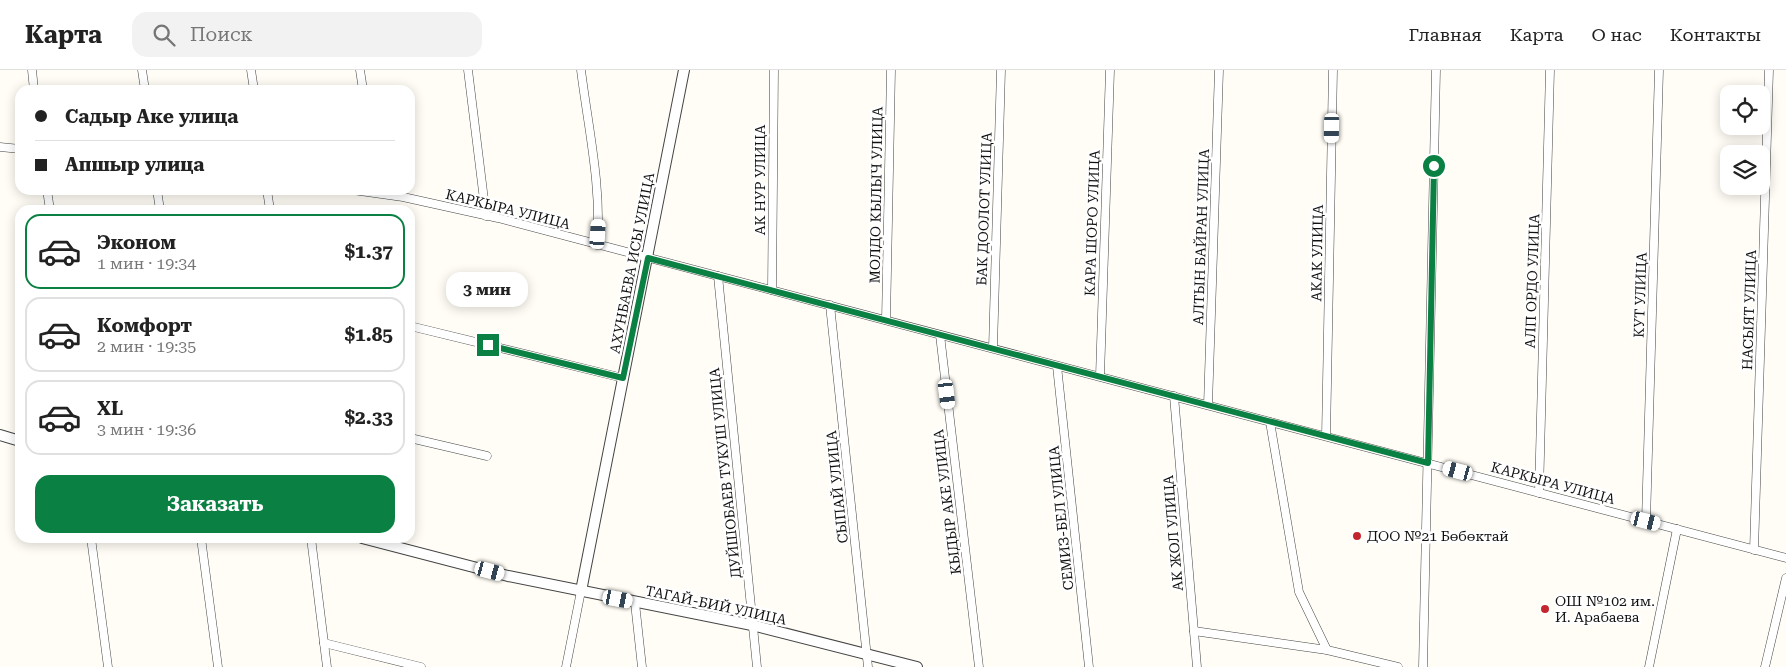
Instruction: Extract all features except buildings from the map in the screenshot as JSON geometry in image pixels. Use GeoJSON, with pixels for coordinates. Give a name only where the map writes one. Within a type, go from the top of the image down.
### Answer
{"type":"FeatureCollection","features":[{"type":"Feature","properties":{"kind":"street"},"geometry":{"type":"LineString","coordinates":[[32,70],[34,85]]}},
{"type":"Feature","properties":{"kind":"street"},"geometry":{"type":"LineString","coordinates":[[142,70],[144,85]]}},
{"type":"Feature","properties":{"kind":"street"},"geometry":{"type":"LineString","coordinates":[[251,70],[253,85]]}},
{"type":"Feature","properties":{"kind":"street"},"geometry":{"type":"LineString","coordinates":[[360,70],[362,85]]}},
{"type":"Feature","properties":{"kind":"street"},"geometry":{"type":"LineString","coordinates":[[468,70],[486,216]]}},
{"type":"Feature","properties":{"kind":"street"},"geometry":{"type":"LineString","coordinates":[[581,70],[597,194],[599,224],[597,245]]}},
{"type":"Feature","properties":{"kind":"street","name":"АХУНБАЕВА ИСЫ УЛИЦА"},"geometry":{"type":"LineString","coordinates":[[566,667],[684,70]]}},
{"type":"Feature","properties":{"kind":"street","name":"АК НУР УЛИЦА"},"geometry":{"type":"LineString","coordinates":[[772,290],[774,70]]}},
{"type":"Feature","properties":{"kind":"street","name":"МОЛДО КЫЛЫЧ УЛИЦА"},"geometry":{"type":"LineString","coordinates":[[886,320],[891,70]]}},
{"type":"Feature","properties":{"kind":"street","name":"БАК ДООЛОТ УЛИЦА"},"geometry":{"type":"LineString","coordinates":[[993,348],[1001,70]]}},
{"type":"Feature","properties":{"kind":"street","name":"КАРА ШОРО УЛИЦА"},"geometry":{"type":"LineString","coordinates":[[1100,376],[1110,70]]}},
{"type":"Feature","properties":{"kind":"street","name":"АЛТЫН БАЙРАН УЛИЦА"},"geometry":{"type":"LineString","coordinates":[[1208,405],[1218,70]]}},
{"type":"Feature","properties":{"kind":"street","name":"АКАК УЛИЦА"},"geometry":{"type":"LineString","coordinates":[[1326,436],[1333,70]]}},
{"type":"Feature","properties":{"kind":"street"},"geometry":{"type":"LineString","coordinates":[[1423,667],[1436,70]]}},
{"type":"Feature","properties":{"kind":"street","name":"АЛП ОРДО УЛИЦА"},"geometry":{"type":"LineString","coordinates":[[1539,493],[1550,70]]}},
{"type":"Feature","properties":{"kind":"street","name":"КУТ УЛИЦА"},"geometry":{"type":"LineString","coordinates":[[1646,521],[1659,70]]}},
{"type":"Feature","properties":{"kind":"street","name":"НАСЫЯТ УЛИЦА"},"geometry":{"type":"LineString","coordinates":[[1754,550],[1769,70]]}},
{"type":"Feature","properties":{"kind":"street"},"geometry":{"type":"LineString","coordinates":[[0,147],[15,148]]}},
{"type":"Feature","properties":{"kind":"street","name":"КАРКЫРА УЛИЦА"},"geometry":{"type":"LineString","coordinates":[[390,195],[486,216],[830,305],[1786,558]]}},
{"type":"Feature","properties":{"kind":"street","name":"ДУЙШОБАЕВ ТУКУШ УЛИЦА"},"geometry":{"type":"LineString","coordinates":[[718,276],[757,667]]}},
{"type":"Feature","properties":{"kind":"street","name":"СЫПАЙ УЛИЦА"},"geometry":{"type":"LineString","coordinates":[[830,305],[868,667]]}},
{"type":"Feature","properties":{"kind":"street"},"geometry":{"type":"LineString","coordinates":[[415,327],[623,378]]}},
{"type":"Feature","properties":{"kind":"street","name":"КЫДЫР АКЕ УЛИЦА"},"geometry":{"type":"LineString","coordinates":[[940,335],[978,667]]}},
{"type":"Feature","properties":{"kind":"street","name":"СЕМИЗ-БЕЛ УЛИЦА"},"geometry":{"type":"LineString","coordinates":[[1057,366],[1089,667]]}},
{"type":"Feature","properties":{"kind":"street","name":"АК ЖОЛ УЛИЦА"},"geometry":{"type":"LineString","coordinates":[[1174,396],[1196,667]]}},
{"type":"Feature","properties":{"kind":"street"},"geometry":{"type":"LineString","coordinates":[[1270,422],[1299,592],[1327,650]]}},
{"type":"Feature","properties":{"kind":"street"},"geometry":{"type":"LineString","coordinates":[[0,435],[15,440]]}},
{"type":"Feature","properties":{"kind":"street"},"geometry":{"type":"LineString","coordinates":[[415,439],[487,456]]}},
{"type":"Feature","properties":{"kind":"street"},"geometry":{"type":"LineString","coordinates":[[1649,667],[1677,529]]}},
{"type":"Feature","properties":{"kind":"street"},"geometry":{"type":"LineString","coordinates":[[92,543],[108,667]]}},
{"type":"Feature","properties":{"kind":"street"},"geometry":{"type":"LineString","coordinates":[[201,543],[218,667]]}},
{"type":"Feature","properties":{"kind":"street"},"geometry":{"type":"LineString","coordinates":[[312,543],[327,667]]}},
{"type":"Feature","properties":{"kind":"street","name":"ТАГАЙ-БИЙ УЛИЦА"},"geometry":{"type":"LineString","coordinates":[[381,543],[508,576],[752,625],[917,667]]}},
{"type":"Feature","properties":{"kind":"street"},"geometry":{"type":"LineString","coordinates":[[1765,667],[1786,578]]}},
{"type":"Feature","properties":{"kind":"street"},"geometry":{"type":"LineString","coordinates":[[635,603],[642,667]]}},
{"type":"Feature","properties":{"kind":"street"},"geometry":{"type":"LineString","coordinates":[[1194,631],[1327,650],[1398,667]]}},
{"type":"Feature","properties":{"kind":"street"},"geometry":{"type":"LineString","coordinates":[[324,643],[421,667]]}},
{"type":"Feature","properties":{"kind":"place","name":"ДОО №21 Бөбөктай"},"geometry":{"type":"Point","coordinates":[1357,536]}},
{"type":"Feature","properties":{"kind":"place","name":"ОШ №102 им. И. Арабаева"},"geometry":{"type":"Point","coordinates":[1545,609]}},
{"type":"Feature","properties":{"kind":"route"},"geometry":{"type":"LineString","coordinates":[[488,345],[623,378],[648,258],[1428,463],[1434,166]]}}]}
